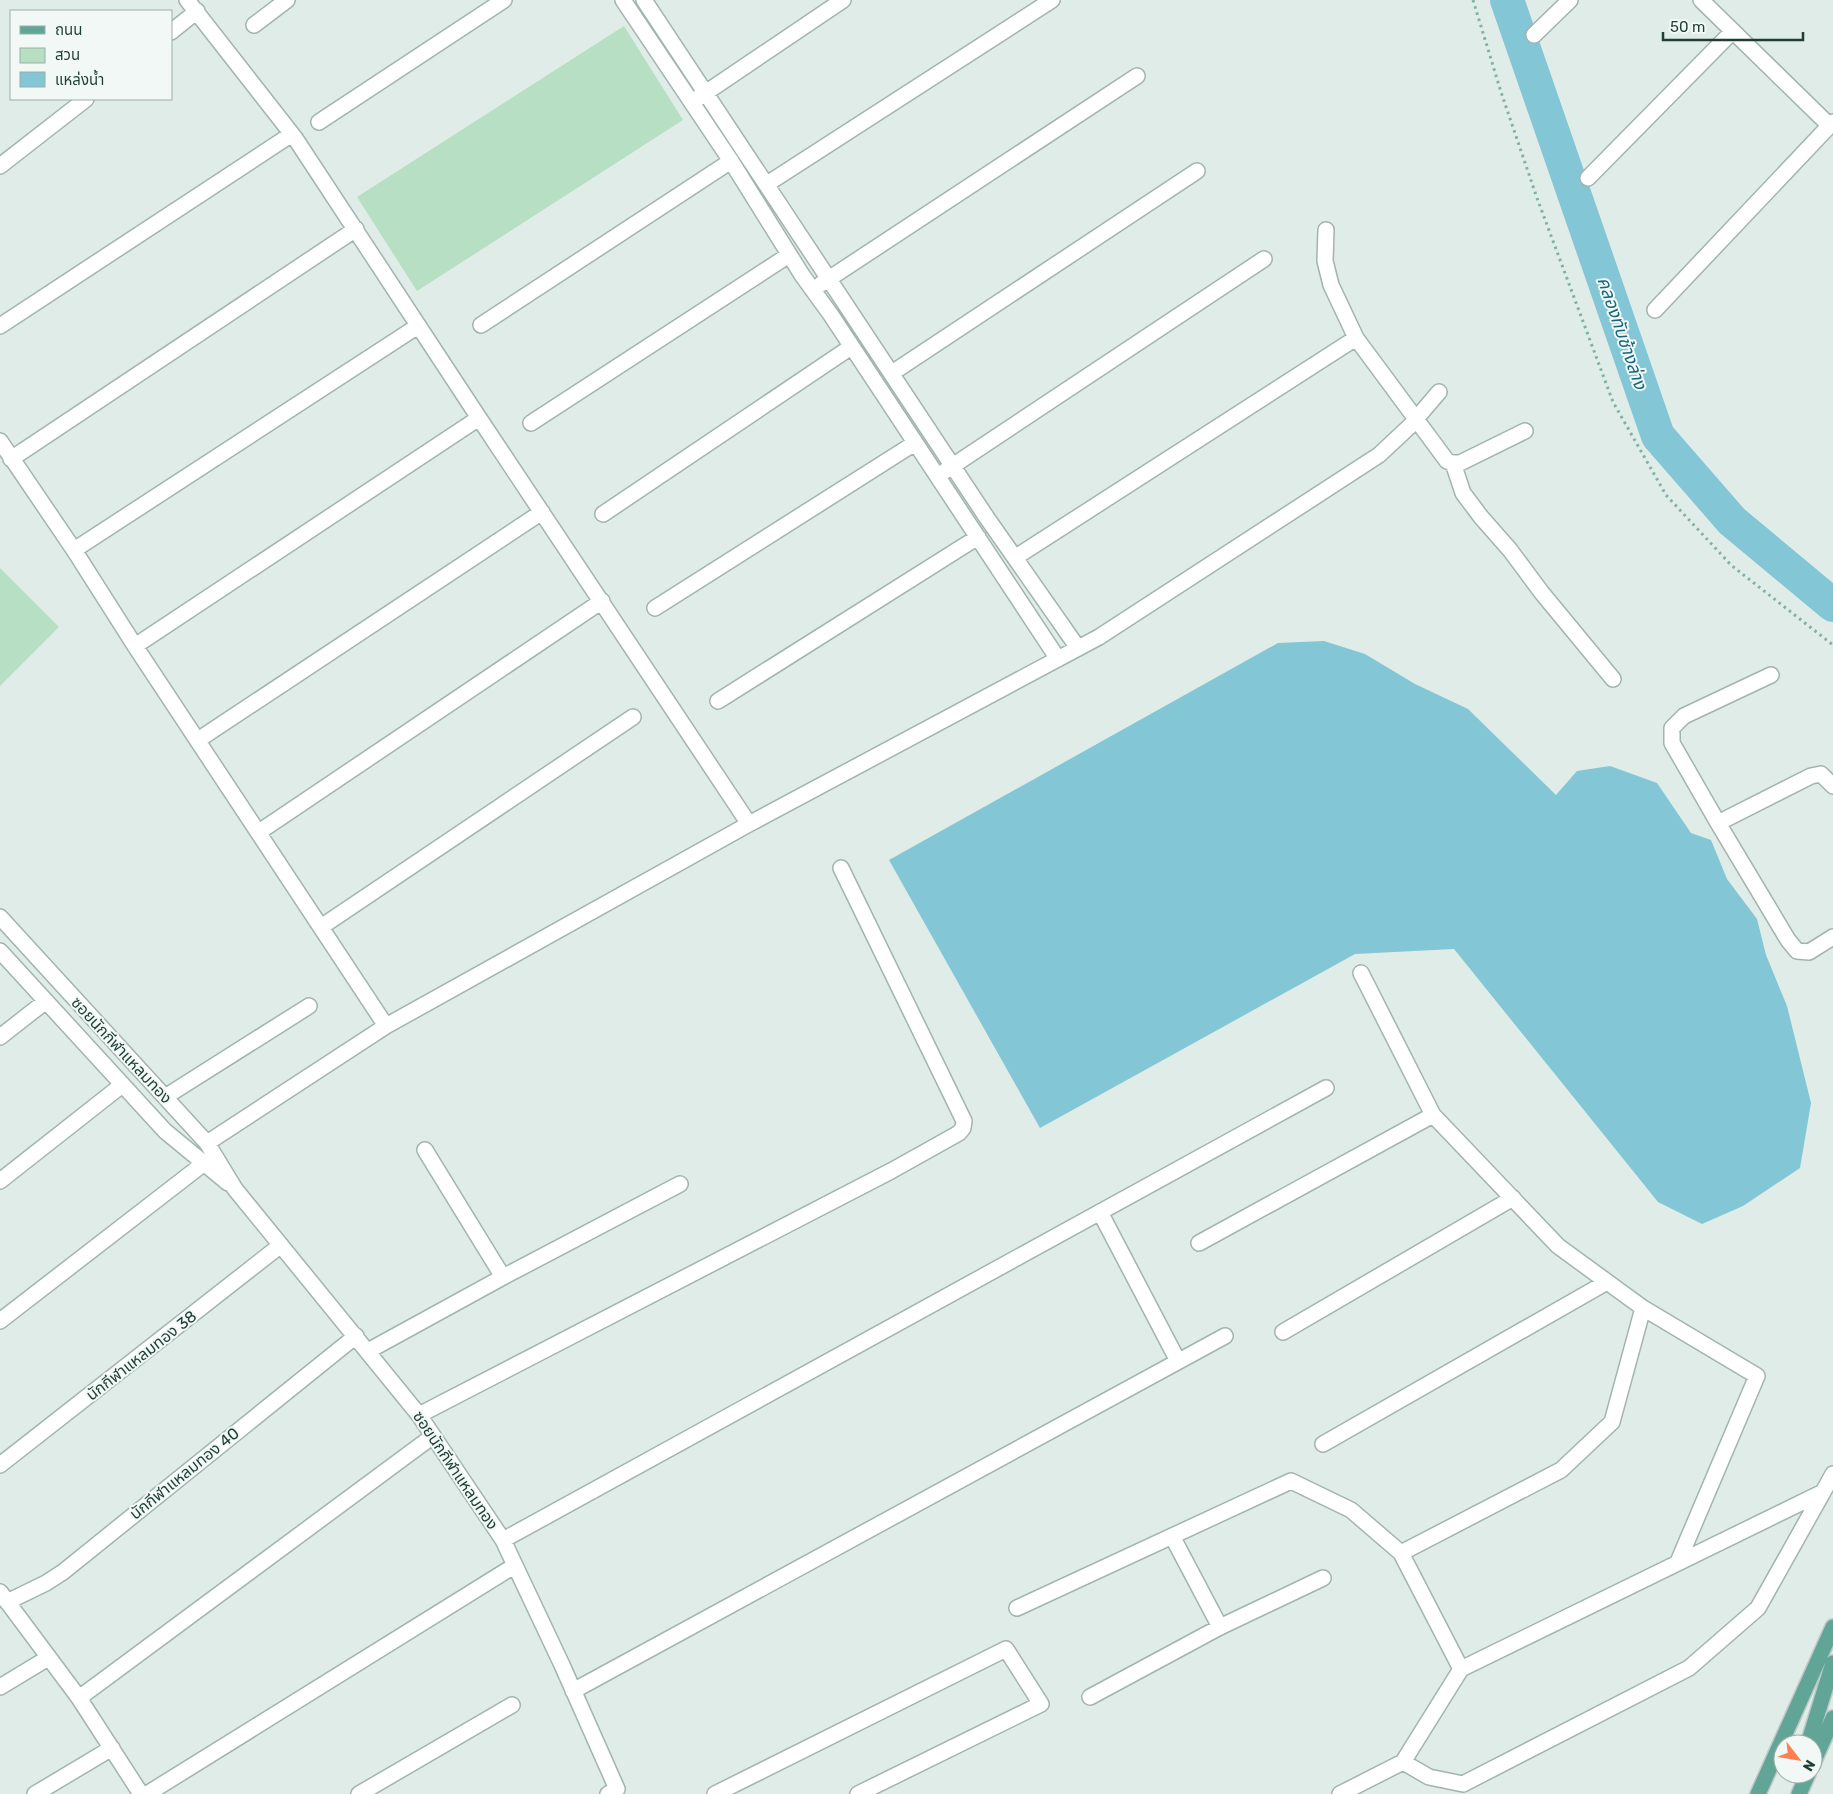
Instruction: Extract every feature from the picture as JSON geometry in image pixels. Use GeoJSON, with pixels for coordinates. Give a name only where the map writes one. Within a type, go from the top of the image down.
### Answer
{"type":"FeatureCollection","features":[{"type":"Feature","properties":{"kind":"main road"},"geometry":{"type":"LineString","coordinates":[[1758,1794],[1833,1627]]}},
{"type":"Feature","properties":{"kind":"main road"},"geometry":{"type":"LineString","coordinates":[[1811,1734],[1833,1662]]}},
{"type":"Feature","properties":{"kind":"main road"},"geometry":{"type":"LineString","coordinates":[[1823,1740],[1833,1718]]}},
{"type":"Feature","properties":{"kind":"street"},"geometry":{"type":"LineString","coordinates":[[254,25],[288,0]]}},
{"type":"Feature","properties":{"kind":"street"},"geometry":{"type":"LineString","coordinates":[[319,122],[504,0]]}},
{"type":"Feature","properties":{"kind":"street"},"geometry":{"type":"LineString","coordinates":[[624,0],[812,290],[831,315],[1058,659]]}},
{"type":"Feature","properties":{"kind":"street"},"geometry":{"type":"LineString","coordinates":[[644,0],[987,518],[1078,648]]}},
{"type":"Feature","properties":{"kind":"street"},"geometry":{"type":"LineString","coordinates":[[690,102],[843,0]]}},
{"type":"Feature","properties":{"kind":"street"},"geometry":{"type":"LineString","coordinates":[[767,184],[1052,0]]}},
{"type":"Feature","properties":{"kind":"street"},"geometry":{"type":"LineString","coordinates":[[1534,35],[1570,0]]}},
{"type":"Feature","properties":{"kind":"street"},"geometry":{"type":"LineString","coordinates":[[1655,310],[1831,123],[1701,0]]}},
{"type":"Feature","properties":{"kind":"street"},"geometry":{"type":"LineString","coordinates":[[172,31],[192,6],[292,134],[478,418],[602,601],[749,824]]}},
{"type":"Feature","properties":{"kind":"street"},"geometry":{"type":"LineString","coordinates":[[1588,178],[1733,31]]}},
{"type":"Feature","properties":{"kind":"street"},"geometry":{"type":"LineString","coordinates":[[812,290],[1137,76]]}},
{"type":"Feature","properties":{"kind":"street"},"geometry":{"type":"LineString","coordinates":[[0,166],[85,100]]}},
{"type":"Feature","properties":{"kind":"street"},"geometry":{"type":"LineString","coordinates":[[0,326],[292,134]]}},
{"type":"Feature","properties":{"kind":"street"},"geometry":{"type":"LineString","coordinates":[[481,325],[730,161]]}},
{"type":"Feature","properties":{"kind":"street"},"geometry":{"type":"LineString","coordinates":[[892,373],[1197,171]]}},
{"type":"Feature","properties":{"kind":"street"},"geometry":{"type":"LineString","coordinates":[[11,459],[356,229]]}},
{"type":"Feature","properties":{"kind":"street"},"geometry":{"type":"LineString","coordinates":[[1326,230],[1325,261],[1330,285],[1356,338],[1447,461],[1453,464],[1460,463],[1525,431]]}},
{"type":"Feature","properties":{"kind":"street"},"geometry":{"type":"LineString","coordinates":[[530,423],[789,255]]}},
{"type":"Feature","properties":{"kind":"street"},"geometry":{"type":"LineString","coordinates":[[936,476],[1264,259]]}},
{"type":"Feature","properties":{"kind":"street"},"geometry":{"type":"LineString","coordinates":[[74,550],[418,326]]}},
{"type":"Feature","properties":{"kind":"street"},"geometry":{"type":"LineString","coordinates":[[1016,557],[1356,338]]}},
{"type":"Feature","properties":{"kind":"street"},"geometry":{"type":"LineString","coordinates":[[603,514],[851,347]]}},
{"type":"Feature","properties":{"kind":"street"},"geometry":{"type":"LineString","coordinates":[[207,1143],[386,1026],[749,824],[1058,659],[1130,617],[1379,455],[1416,419],[1438,392]]}},
{"type":"Feature","properties":{"kind":"street"},"geometry":{"type":"LineString","coordinates":[[135,646],[478,418]]}},
{"type":"Feature","properties":{"kind":"street"},"geometry":{"type":"LineString","coordinates":[[0,441],[74,550],[135,646],[386,1026]]}},
{"type":"Feature","properties":{"kind":"street"},"geometry":{"type":"LineString","coordinates":[[655,608],[915,443]]}},
{"type":"Feature","properties":{"kind":"street"},"geometry":{"type":"LineString","coordinates":[[1453,464],[1463,493],[1510,550],[1542,593],[1613,678]]}},
{"type":"Feature","properties":{"kind":"street"},"geometry":{"type":"LineString","coordinates":[[198,740],[542,512]]}},
{"type":"Feature","properties":{"kind":"street"},"geometry":{"type":"LineString","coordinates":[[718,701],[978,537]]}},
{"type":"Feature","properties":{"kind":"street"},"geometry":{"type":"LineString","coordinates":[[259,832],[602,601]]}},
{"type":"Feature","properties":{"kind":"street"},"geometry":{"type":"LineString","coordinates":[[1771,675],[1684,716],[1672,728],[1672,743],[1718,824],[1788,940],[1797,951],[1809,952],[1833,938]]}},
{"type":"Feature","properties":{"kind":"street"},"geometry":{"type":"LineString","coordinates":[[322,927],[633,717]]}},
{"type":"Feature","properties":{"kind":"street"},"geometry":{"type":"LineString","coordinates":[[1718,824],[1811,776],[1821,774],[1833,786]]}},
{"type":"Feature","properties":{"kind":"street"},"geometry":{"type":"LineString","coordinates":[[419,1415],[891,1171],[959,1133],[964,1128],[964,1121],[841,868]]}},
{"type":"Feature","properties":{"kind":"street","name":"ซอยนักกีฬาแหลมทอง"},"geometry":{"type":"LineString","coordinates":[[0,917],[207,1143],[235,1189],[419,1415],[503,1540],[573,1691],[613,1792]]}},
{"type":"Feature","properties":{"kind":"street","name":"ซอยนักกีฬาแหลมทอง"},"geometry":{"type":"LineString","coordinates":[[0,951],[165,1131],[235,1189]]}},
{"type":"Feature","properties":{"kind":"street"},"geometry":{"type":"LineString","coordinates":[[1361,973],[1433,1115],[1558,1246],[1643,1308],[1757,1376],[1678,1562]]}},
{"type":"Feature","properties":{"kind":"street"},"geometry":{"type":"LineString","coordinates":[[0,1037],[46,1001]]}},
{"type":"Feature","properties":{"kind":"street"},"geometry":{"type":"LineString","coordinates":[[165,1097],[309,1006]]}},
{"type":"Feature","properties":{"kind":"street"},"geometry":{"type":"LineString","coordinates":[[0,1181],[122,1085]]}},
{"type":"Feature","properties":{"kind":"street"},"geometry":{"type":"LineString","coordinates":[[503,1540],[1326,1088]]}},
{"type":"Feature","properties":{"kind":"street"},"geometry":{"type":"LineString","coordinates":[[1199,1243],[1433,1115]]}},
{"type":"Feature","properties":{"kind":"street"},"geometry":{"type":"LineString","coordinates":[[425,1150],[503,1277]]}},
{"type":"Feature","properties":{"kind":"street"},"geometry":{"type":"LineString","coordinates":[[0,1321],[203,1164]]}},
{"type":"Feature","properties":{"kind":"street"},"geometry":{"type":"LineString","coordinates":[[368,1351],[503,1277],[680,1184]]}},
{"type":"Feature","properties":{"kind":"street"},"geometry":{"type":"LineString","coordinates":[[1284,1332],[1513,1198]]}},
{"type":"Feature","properties":{"kind":"street"},"geometry":{"type":"LineString","coordinates":[[1100,1212],[1178,1361]]}},
{"type":"Feature","properties":{"kind":"street","name":"นักกีฬาแหลมทอง 38"},"geometry":{"type":"LineString","coordinates":[[0,1465],[282,1245]]}},
{"type":"Feature","properties":{"kind":"street"},"geometry":{"type":"LineString","coordinates":[[1323,1444],[1607,1282]]}},
{"type":"Feature","properties":{"kind":"street"},"geometry":{"type":"LineString","coordinates":[[1401,1553],[1561,1470],[1612,1422],[1643,1308]]}},
{"type":"Feature","properties":{"kind":"street","name":"นักกีฬาแหลมทอง 40"},"geometry":{"type":"LineString","coordinates":[[4,1597],[46,1584],[63,1572],[356,1336]]}},
{"type":"Feature","properties":{"kind":"street"},"geometry":{"type":"LineString","coordinates":[[573,1691],[1225,1336]]}},
{"type":"Feature","properties":{"kind":"street"},"geometry":{"type":"LineString","coordinates":[[79,1698],[433,1436]]}},
{"type":"Feature","properties":{"kind":"street"},"geometry":{"type":"LineString","coordinates":[[1403,1762],[1429,1777],[1463,1784],[1689,1668],[1758,1608],[1833,1474]]}},
{"type":"Feature","properties":{"kind":"street"},"geometry":{"type":"LineString","coordinates":[[1018,1608],[1291,1480],[1351,1510],[1401,1553],[1461,1669]]}},
{"type":"Feature","properties":{"kind":"street"},"geometry":{"type":"LineString","coordinates":[[1340,1794],[1403,1762],[1461,1669],[1823,1492]]}},
{"type":"Feature","properties":{"kind":"street"},"geometry":{"type":"LineString","coordinates":[[1172,1536],[1220,1627]]}},
{"type":"Feature","properties":{"kind":"street"},"geometry":{"type":"LineString","coordinates":[[147,1794],[514,1566]]}},
{"type":"Feature","properties":{"kind":"street"},"geometry":{"type":"LineString","coordinates":[[1090,1697],[1220,1627],[1323,1578]]}},
{"type":"Feature","properties":{"kind":"street"},"geometry":{"type":"LineString","coordinates":[[4,1597],[79,1698],[141,1794]]}},
{"type":"Feature","properties":{"kind":"street"},"geometry":{"type":"LineString","coordinates":[[715,1794],[1006,1649],[1041,1704],[876,1790],[858,1794]]}},
{"type":"Feature","properties":{"kind":"street"},"geometry":{"type":"LineString","coordinates":[[0,1687],[48,1658]]}},
{"type":"Feature","properties":{"kind":"street"},"geometry":{"type":"LineString","coordinates":[[359,1794],[512,1704]]}},
{"type":"Feature","properties":{"kind":"street"},"geometry":{"type":"LineString","coordinates":[[35,1794],[112,1748]]}},
{"type":"Feature","properties":{"kind":"path"},"geometry":{"type":"LineString","coordinates":[[1473,0],[1501,92],[1537,198],[1613,402],[1666,495],[1731,565],[1833,646]]}},
{"type":"Feature","properties":{"kind":"green space"},"geometry":{"type":"Polygon","coordinates":[[[624,26],[683,120],[417,291],[357,197],[624,26]]]}},
{"type":"Feature","properties":{"kind":"green space"},"geometry":{"type":"Polygon","coordinates":[[[0,568],[59,627],[0,686],[0,568]]]}},
{"type":"Feature","properties":{"kind":"water"},"geometry":{"type":"Polygon","coordinates":[[[1324,641],[1365,654],[1415,684],[1468,709],[1556,795],[1577,771],[1610,766],[1657,783],[1691,833],[1711,840],[1727,879],[1757,919],[1766,955],[1787,1006],[1811,1103],[1800,1168],[1743,1206],[1702,1224],[1658,1202],[1454,949],[1355,954],[1040,1128],[889,860],[1278,643],[1324,641]]]}},
{"type":"Feature","properties":{"kind":"waterway","name":"คลองทับช้างล่าง"},"geometry":{"type":"LineString","coordinates":[[1507,0],[1658,436],[1732,521],[1833,605]]}}]}
